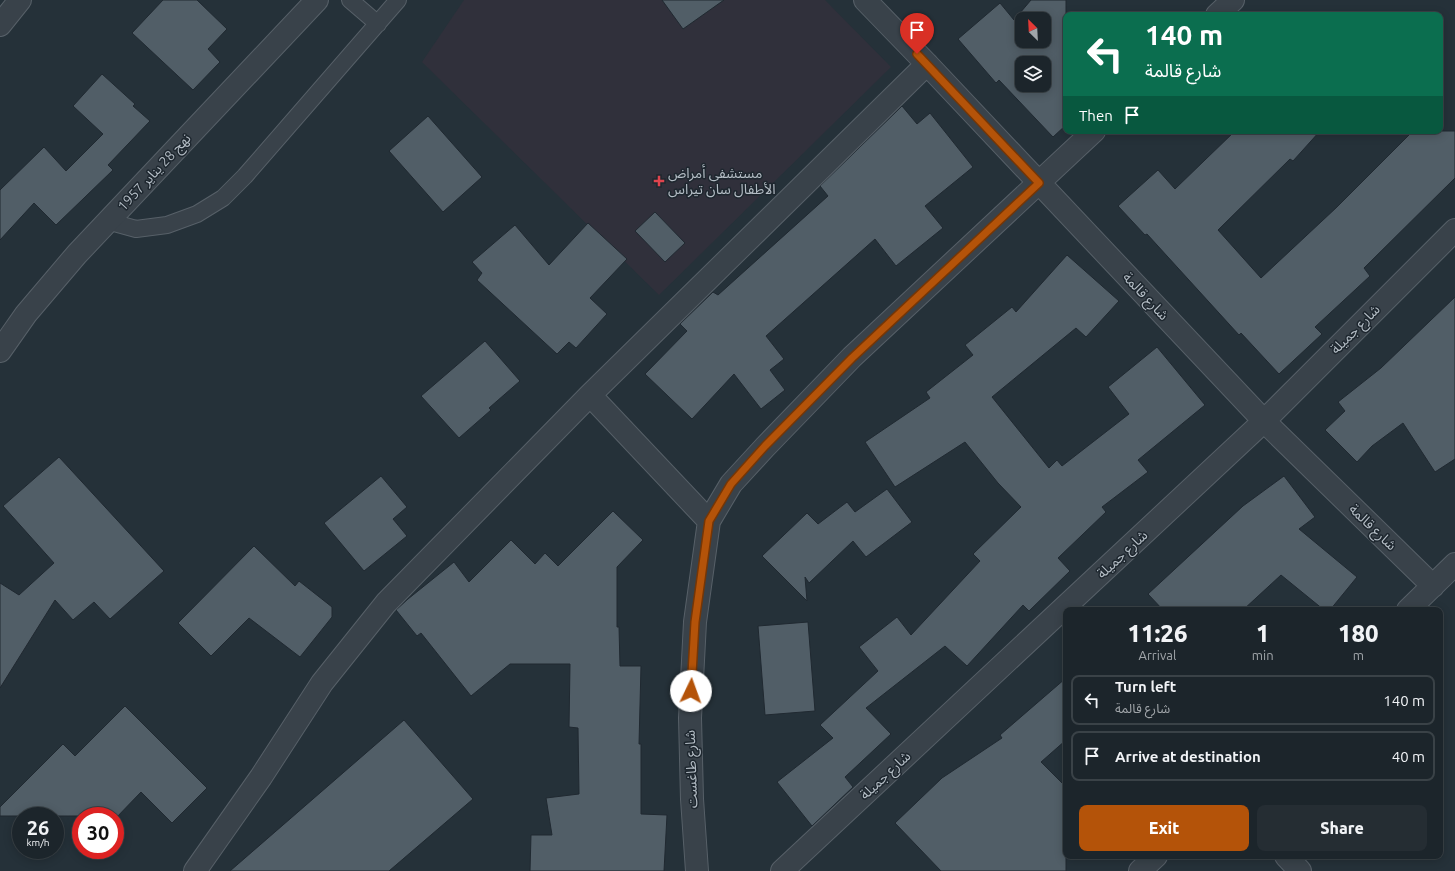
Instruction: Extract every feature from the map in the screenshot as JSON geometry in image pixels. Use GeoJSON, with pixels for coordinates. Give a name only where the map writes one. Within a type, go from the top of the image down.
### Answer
{"type":"FeatureCollection","features":[{"type":"Feature","properties":{"kind":"street"},"geometry":{"type":"LineString","coordinates":[[0,25],[20,0]]}},
{"type":"Feature","properties":{"kind":"street","name":"نهج 28 يناير 1957"},"geometry":{"type":"LineString","coordinates":[[0,351],[26,314],[77,254],[317,0]]}},
{"type":"Feature","properties":{"kind":"street","name":"شارع قالمة"},"geometry":{"type":"LineString","coordinates":[[865,0],[1264,421],[1433,586]]}},
{"type":"Feature","properties":{"kind":"street"},"geometry":{"type":"LineString","coordinates":[[1220,12],[1233,0]]}},
{"type":"Feature","properties":{"kind":"street"},"geometry":{"type":"LineString","coordinates":[[195,871],[261,777],[322,683],[386,603],[590,395],[927,64]]}},
{"type":"Feature","properties":{"kind":"street","name":"شارع طاغست"},"geometry":{"type":"LineString","coordinates":[[697,871],[692,799],[690,718],[695,622],[709,521],[731,484],[852,358],[1091,134]]}},
{"type":"Feature","properties":{"kind":"street","name":"شارع جميلة"},"geometry":{"type":"LineString","coordinates":[[1065,607],[1264,421],[1455,230]]}},
{"type":"Feature","properties":{"kind":"street"},"geometry":{"type":"LineString","coordinates":[[590,395],[709,521]]}},
{"type":"Feature","properties":{"kind":"street"},"geometry":{"type":"LineString","coordinates":[[1411,607],[1455,564]]}},
{"type":"Feature","properties":{"kind":"street","name":"شارع جميلة"},"geometry":{"type":"LineString","coordinates":[[782,871],[1063,609]]}},
{"type":"Feature","properties":{"kind":"street"},"geometry":{"type":"LineString","coordinates":[[1140,871],[1153,859]]}},
{"type":"Feature","properties":{"kind":"street"},"geometry":{"type":"LineString","coordinates":[[1289,859],[1300,871]]}},
{"type":"Feature","properties":{"kind":"lane"},"geometry":{"type":"LineString","coordinates":[[350,0],[378,24]]}},
{"type":"Feature","properties":{"kind":"lane"},"geometry":{"type":"LineString","coordinates":[[107,221],[136,229],[167,225],[197,214],[223,198],[245,176],[398,0]]}},
{"type":"Feature","properties":{"kind":"shaded area","name":"مستشفى أمراض الأطفال سان تيراس"},"geometry":{"type":"Polygon","coordinates":[[[464,0],[825,0],[891,67],[659,295],[422,62],[464,0]]]}},
{"type":"Feature","properties":{"kind":"building"},"geometry":{"type":"Polygon","coordinates":[[[163,0],[197,0],[227,29],[208,49],[220,62],[193,90],[132,33],[163,0]]]}},
{"type":"Feature","properties":{"kind":"building"},"geometry":{"type":"Polygon","coordinates":[[[662,0],[724,0],[683,29],[662,0]]]}},
{"type":"Feature","properties":{"kind":"building"},"geometry":{"type":"Polygon","coordinates":[[[1031,0],[1066,0],[1066,12],[1063,12],[1063,128],[1053,137],[999,80],[996,83],[958,39],[1000,3],[1014,20],[1015,19],[1015,48],[1051,48],[1051,12],[1021,12],[1031,0]]]}},
{"type":"Feature","properties":{"kind":"building"},"geometry":{"type":"Polygon","coordinates":[[[102,74],[135,104],[133,106],[150,121],[108,165],[113,170],[56,225],[34,203],[0,240],[0,190],[44,147],[66,171],[103,134],[73,106],[102,74]]]}},
{"type":"Feature","properties":{"kind":"building"},"geometry":{"type":"Polygon","coordinates":[[[902,106],[917,124],[930,113],[973,167],[925,206],[943,228],[896,266],[875,239],[766,336],[784,359],[770,370],[785,390],[761,409],[734,374],[692,419],[645,374],[687,331],[680,324],[713,292],[718,295],[828,196],[820,186],[902,106]]]}},
{"type":"Feature","properties":{"kind":"building"},"geometry":{"type":"Polygon","coordinates":[[[428,116],[482,177],[443,212],[389,151],[428,116]]]}},
{"type":"Feature","properties":{"kind":"building"},"geometry":{"type":"Polygon","coordinates":[[[1443,131],[1455,131],[1455,178],[1364,268],[1370,276],[1315,327],[1322,334],[1279,374],[1241,333],[1239,335],[1147,234],[1145,235],[1118,206],[1158,170],[1175,189],[1232,134],[1317,134],[1293,161],[1290,159],[1218,230],[1261,278],[1337,207],[1410,134],[1443,134],[1443,131]]]}},
{"type":"Feature","properties":{"kind":"building"},"geometry":{"type":"Polygon","coordinates":[[[655,212],[685,243],[665,262],[635,231],[655,212]]]}},
{"type":"Feature","properties":{"kind":"building"},"geometry":{"type":"Polygon","coordinates":[[[588,223],[627,259],[590,298],[607,314],[576,348],[569,342],[557,354],[477,280],[482,273],[472,262],[515,225],[549,265],[588,223]]]}},
{"type":"Feature","properties":{"kind":"building"},"geometry":{"type":"Polygon","coordinates":[[[1067,255],[1119,301],[1086,337],[1076,328],[992,397],[1049,468],[1057,460],[1062,466],[1129,414],[1108,387],[1157,347],[1205,405],[1138,460],[1148,472],[1102,507],[1106,512],[1058,558],[1070,571],[1029,611],[1023,605],[967,666],[945,646],[866,708],[891,734],[845,777],[853,787],[812,826],[777,782],[833,738],[820,725],[878,671],[859,647],[897,617],[911,635],[980,561],[973,554],[1021,507],[998,483],[965,442],[895,487],[865,442],[930,398],[926,392],[973,355],[965,345],[1012,307],[1016,312],[1067,255]]]}},
{"type":"Feature","properties":{"kind":"building"},"geometry":{"type":"Polygon","coordinates":[[[1455,297],[1455,459],[1435,472],[1403,423],[1372,446],[1357,462],[1325,430],[1345,411],[1338,402],[1381,368],[1455,297]]]}},
{"type":"Feature","properties":{"kind":"building"},"geometry":{"type":"Polygon","coordinates":[[[485,341],[520,381],[489,408],[491,410],[459,438],[421,396],[485,341]]]}},
{"type":"Feature","properties":{"kind":"building"},"geometry":{"type":"Polygon","coordinates":[[[59,457],[164,571],[110,619],[94,602],[73,620],[55,600],[0,688],[0,583],[19,595],[54,563],[3,506],[59,457]]]}},
{"type":"Feature","properties":{"kind":"building"},"geometry":{"type":"Polygon","coordinates":[[[381,476],[407,507],[393,519],[407,536],[364,571],[324,523],[381,476]]]}},
{"type":"Feature","properties":{"kind":"building"},"geometry":{"type":"Polygon","coordinates":[[[1284,476],[1315,517],[1299,529],[1357,577],[1332,607],[1320,607],[1281,575],[1246,607],[1160,607],[1148,594],[1243,506],[1284,476]]]}},
{"type":"Feature","properties":{"kind":"building"},"geometry":{"type":"Polygon","coordinates":[[[887,489],[912,522],[866,557],[853,541],[809,583],[805,577],[807,601],[762,556],[807,513],[818,524],[847,502],[855,512],[887,489]]]}},
{"type":"Feature","properties":{"kind":"building"},"geometry":{"type":"Polygon","coordinates":[[[613,511],[643,540],[617,567],[617,627],[619,627],[620,666],[641,666],[639,744],[641,744],[641,814],[667,815],[664,871],[530,871],[531,835],[552,835],[546,798],[579,794],[578,728],[569,727],[570,664],[510,664],[471,696],[421,633],[417,636],[396,610],[454,562],[469,582],[511,540],[535,564],[545,553],[558,566],[613,511]]]}},
{"type":"Feature","properties":{"kind":"building"},"geometry":{"type":"Polygon","coordinates":[[[254,546],[295,586],[299,581],[332,607],[332,617],[300,657],[249,618],[211,656],[178,623],[254,546]]]}},
{"type":"Feature","properties":{"kind":"building"},"geometry":{"type":"Polygon","coordinates":[[[808,622],[815,711],[765,715],[758,626],[808,622]]]}},
{"type":"Feature","properties":{"kind":"building"},"geometry":{"type":"Polygon","coordinates":[[[1063,681],[1063,743],[1041,762],[1063,784],[1063,859],[1066,859],[1066,871],[941,871],[895,823],[942,778],[1002,738],[1000,735],[1063,681]]]}},
{"type":"Feature","properties":{"kind":"building"},"geometry":{"type":"Polygon","coordinates":[[[125,706],[207,788],[172,823],[141,792],[124,810],[124,807],[72,807],[72,816],[64,816],[64,807],[12,807],[12,816],[0,816],[0,807],[63,744],[75,756],[125,706]]]}},
{"type":"Feature","properties":{"kind":"building"},"geometry":{"type":"Polygon","coordinates":[[[404,720],[473,799],[389,871],[230,871],[404,720]]]}},
{"type":"Feature","properties":{"kind":"place","name":"مستشفى أمراض الأطفال سان تيراس"},"geometry":{"type":"Point","coordinates":[659,181]}},
{"type":"Feature","properties":{"kind":"route"},"geometry":{"type":"LineString","coordinates":[[691,691],[695,622],[709,521],[731,484],[765,446],[852,358],[1039,183],[917,54]]}}]}
